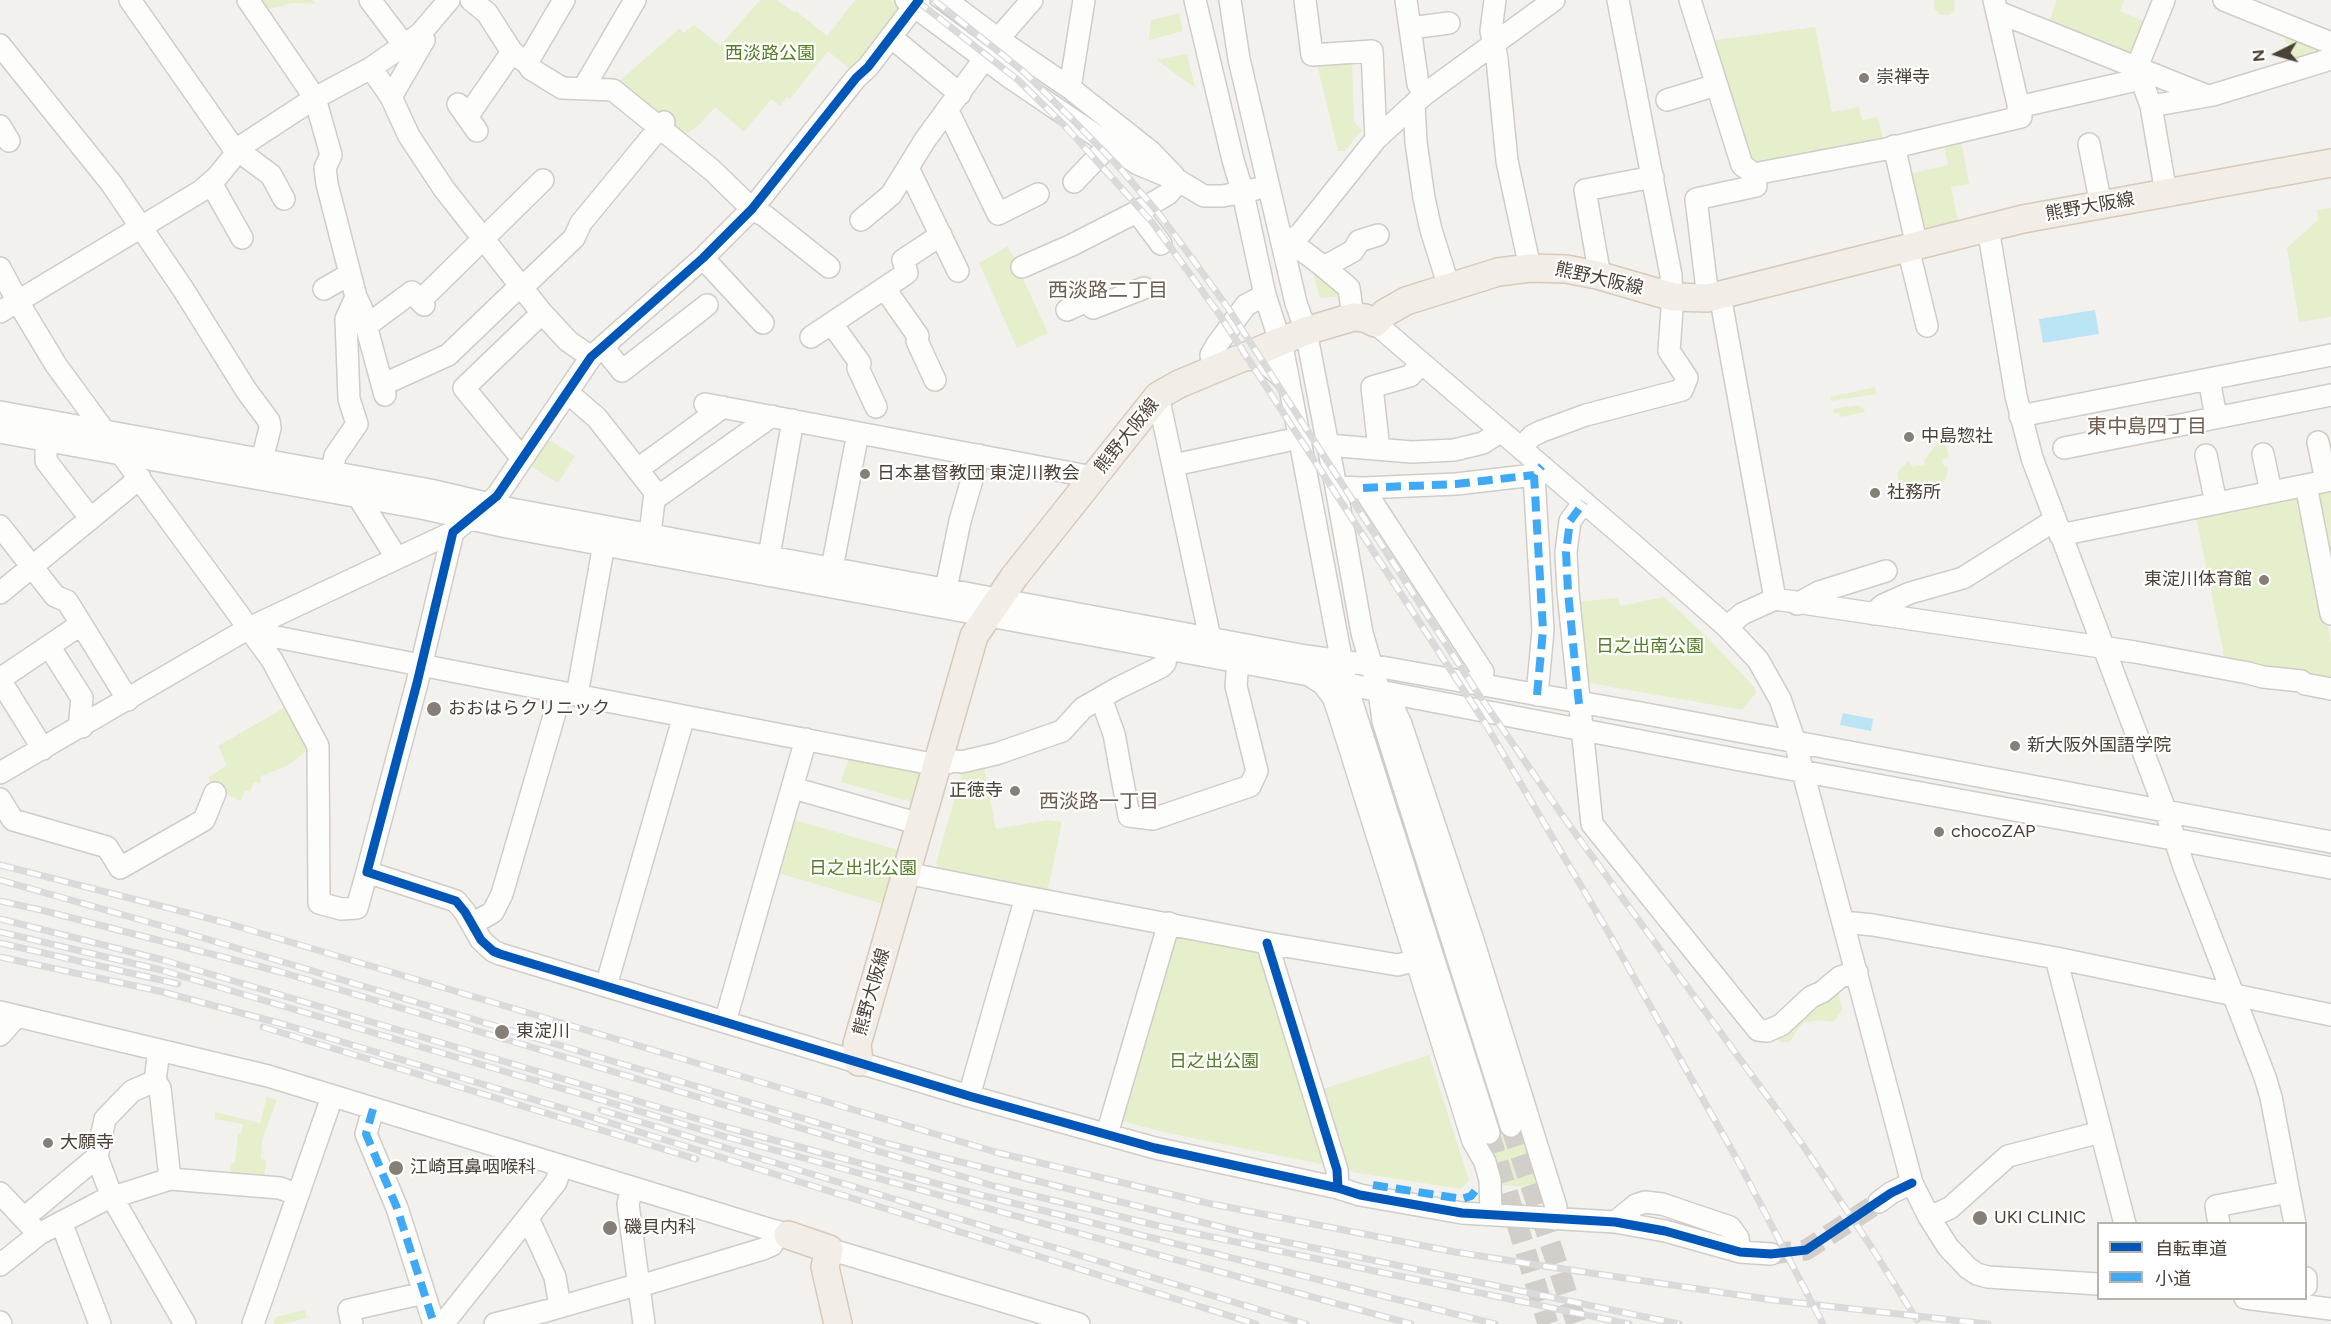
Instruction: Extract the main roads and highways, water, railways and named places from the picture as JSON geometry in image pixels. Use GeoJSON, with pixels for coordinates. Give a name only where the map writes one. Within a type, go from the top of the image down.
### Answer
{"type":"FeatureCollection","features":[{"type":"Feature","properties":{"kind":"main road","name":"熊野大阪線"},"geometry":{"type":"LineString","coordinates":[[859,1062],[857,1044],[914,874],[946,763],[974,636],[1093,477],[1158,396],[1214,369],[1306,331],[1364,320],[1449,287],[1498,272],[1530,268],[1566,269],[1597,275],[1673,297],[1714,297],[1988,228],[2331,163]]}},
{"type":"Feature","properties":{"kind":"main road","name":"熊野大阪線"},"geometry":{"type":"LineString","coordinates":[[914,874],[920,824],[946,763]]}},
{"type":"Feature","properties":{"kind":"main road"},"geometry":{"type":"LineString","coordinates":[[783,1234],[829,1249],[825,1267],[838,1324]]}},
{"type":"Feature","properties":{"kind":"water"},"geometry":{"type":"Polygon","coordinates":[[[2095,310],[2099,334],[2043,343],[2039,319],[2095,310]]]}},
{"type":"Feature","properties":{"kind":"water"},"geometry":{"type":"Polygon","coordinates":[[[1843,713],[1873,719],[1871,731],[1840,725],[1843,713]]]}},
{"type":"Feature","properties":{"kind":"tunnel"},"geometry":{"type":"LineString","coordinates":[[1511,1126],[1577,1324]]}},
{"type":"Feature","properties":{"kind":"tunnel"},"geometry":{"type":"LineString","coordinates":[[1489,1133],[1548,1324]]}},
{"type":"Feature","properties":{"kind":"tunnel"},"geometry":{"type":"LineString","coordinates":[[1771,1254],[1806,1250],[1879,1202]]}},
{"type":"Feature","properties":{"kind":"railway"},"geometry":{"type":"LineString","coordinates":[[916,0],[1018,80],[1064,125],[1152,222],[1219,314],[1485,723],[1610,935],[1738,1161],[1823,1324]]}},
{"type":"Feature","properties":{"kind":"railway"},"geometry":{"type":"LineString","coordinates":[[934,0],[1024,72],[1119,167],[1160,215],[1228,308],[1477,692],[1567,822],[1802,1144],[1917,1320]]}},
{"type":"Feature","properties":{"kind":"railway"},"geometry":{"type":"LineString","coordinates":[[0,865],[223,922],[999,1153],[1207,1203],[1455,1252],[1557,1268],[1773,1300],[1988,1324]]}},
{"type":"Feature","properties":{"kind":"railway"},"geometry":{"type":"LineString","coordinates":[[0,880],[173,929],[885,1143],[1257,1236],[1679,1324]]}},
{"type":"Feature","properties":{"kind":"railway"},"geometry":{"type":"LineString","coordinates":[[0,901],[281,972],[994,1186],[1159,1226],[1629,1324]]}},
{"type":"Feature","properties":{"kind":"railway"},"geometry":{"type":"LineString","coordinates":[[0,919],[163,960],[725,1127],[949,1187],[1495,1324]]}},
{"type":"Feature","properties":{"kind":"railway"},"geometry":{"type":"LineString","coordinates":[[0,932],[161,970],[723,1136],[1411,1324]]}},
{"type":"Feature","properties":{"kind":"railway"},"geometry":{"type":"LineString","coordinates":[[0,943],[178,984]]}},
{"type":"Feature","properties":{"kind":"railway"},"geometry":{"type":"LineString","coordinates":[[0,957],[159,991],[286,1025],[585,1115],[1256,1324]]}},
{"type":"Feature","properties":{"kind":"railway"},"geometry":{"type":"LineString","coordinates":[[263,1027],[696,1159]]}},
{"type":"Feature","properties":{"kind":"railway"},"geometry":{"type":"LineString","coordinates":[[601,1110],[1306,1324]]}},
{"type":"Feature","properties":{"kind":"place","name":"崇禅寺"},"geometry":{"type":"Point","coordinates":[1864,78]}},
{"type":"Feature","properties":{"kind":"place","name":"中島惣社"},"geometry":{"type":"Point","coordinates":[1909,437]}},
{"type":"Feature","properties":{"kind":"place","name":"日本基督教団 東淀川教会"},"geometry":{"type":"Point","coordinates":[865,474]}},
{"type":"Feature","properties":{"kind":"place","name":"社務所"},"geometry":{"type":"Point","coordinates":[1875,493]}},
{"type":"Feature","properties":{"kind":"place","name":"東淀川体育館"},"geometry":{"type":"Point","coordinates":[2264,580]}},
{"type":"Feature","properties":{"kind":"place","name":"おおはらクリニック"},"geometry":{"type":"Point","coordinates":[434,709]}},
{"type":"Feature","properties":{"kind":"place","name":"新大阪外国語学院"},"geometry":{"type":"Point","coordinates":[2015,746]}},
{"type":"Feature","properties":{"kind":"place","name":"正徳寺"},"geometry":{"type":"Point","coordinates":[1015,791]}},
{"type":"Feature","properties":{"kind":"place","name":"chocoZAP"},"geometry":{"type":"Point","coordinates":[1939,832]}},
{"type":"Feature","properties":{"kind":"place","name":"東淀川"},"geometry":{"type":"Point","coordinates":[502,1032]}},
{"type":"Feature","properties":{"kind":"place","name":"大願寺"},"geometry":{"type":"Point","coordinates":[48,1143]}},
{"type":"Feature","properties":{"kind":"place","name":"江崎耳鼻咽喉科"},"geometry":{"type":"Point","coordinates":[396,1168]}},
{"type":"Feature","properties":{"kind":"place","name":"UKI CLINIC"},"geometry":{"type":"Point","coordinates":[1980,1218]}},
{"type":"Feature","properties":{"kind":"place","name":"磯貝内科"},"geometry":{"type":"Point","coordinates":[610,1228]}},
{"type":"Feature","properties":{"kind":"district","name":"西淡路二丁目"},"geometry":{"type":"Point","coordinates":[1108,291]}},
{"type":"Feature","properties":{"kind":"district","name":"東中島四丁目"},"geometry":{"type":"Point","coordinates":[2147,427]}},
{"type":"Feature","properties":{"kind":"district","name":"西淡路一丁目"},"geometry":{"type":"Point","coordinates":[1099,802]}},
{"type":"Feature","properties":{"kind":"park label","name":"西淡路公園"},"geometry":{"type":"Point","coordinates":[770,54]}},
{"type":"Feature","properties":{"kind":"park label","name":"日之出南公園"},"geometry":{"type":"Point","coordinates":[1650,647]}},
{"type":"Feature","properties":{"kind":"park label","name":"日之出北公園"},"geometry":{"type":"Point","coordinates":[863,869]}},
{"type":"Feature","properties":{"kind":"park label","name":"日之出公園"},"geometry":{"type":"Point","coordinates":[1214,1062]}}]}
